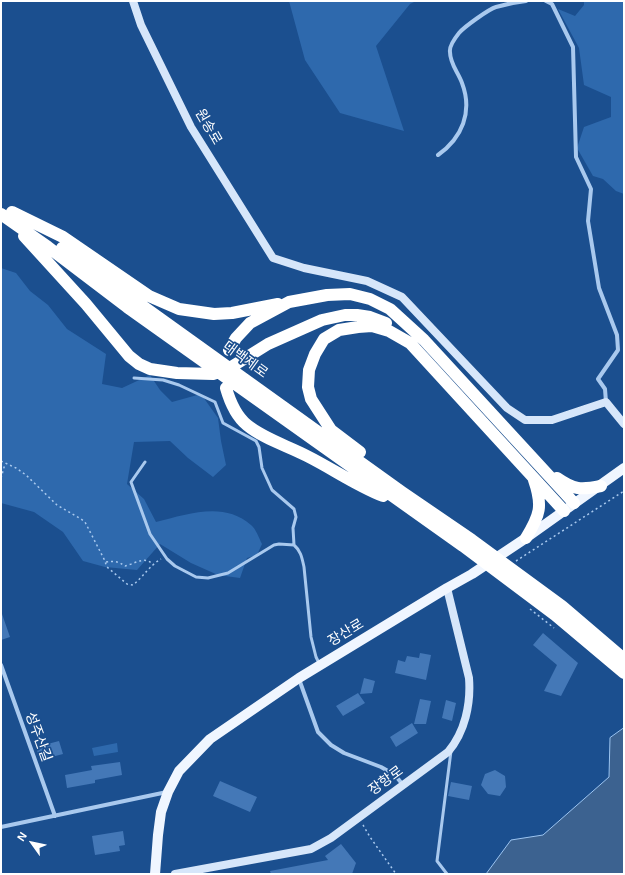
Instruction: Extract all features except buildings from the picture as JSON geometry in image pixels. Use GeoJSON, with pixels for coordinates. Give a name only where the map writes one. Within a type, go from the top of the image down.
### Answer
{"type":"FeatureCollection","features":[{"type":"Feature","properties":{"kind":"highway","name":"대백제로"},"geometry":{"type":"LineString","coordinates":[[1,204],[7,215],[127,307],[403,505],[468,543]]}},
{"type":"Feature","properties":{"kind":"highway","name":"대백제로"},"geometry":{"type":"LineString","coordinates":[[7,215],[402,492],[468,543]]}},
{"type":"Feature","properties":{"kind":"highway"},"geometry":{"type":"LineString","coordinates":[[7,215],[63,236],[149,296],[178,309],[214,314],[232,313],[327,295],[350,294],[370,299],[390,309],[424,340],[543,468],[569,507]]}},
{"type":"Feature","properties":{"kind":"highway"},"geometry":{"type":"LineString","coordinates":[[7,215],[86,304],[129,356],[139,364],[150,369],[177,373],[213,374],[228,369],[268,344],[284,336],[322,320],[345,315],[370,317],[396,327],[532,476],[569,507]]}},
{"type":"Feature","properties":{"kind":"highway"},"geometry":{"type":"LineString","coordinates":[[229,350],[236,338],[250,323],[289,302]]}},
{"type":"Feature","properties":{"kind":"highway"},"geometry":{"type":"LineString","coordinates":[[402,492],[384,469],[331,430],[311,399],[308,387],[309,370],[315,354],[324,339],[339,330],[372,326],[389,331],[410,343]]}},
{"type":"Feature","properties":{"kind":"highway"},"geometry":{"type":"LineString","coordinates":[[226,388],[232,405],[246,425],[259,433],[319,462],[370,491],[403,505]]}},
{"type":"Feature","properties":{"kind":"highway"},"geometry":{"type":"LineString","coordinates":[[543,468],[564,483],[578,489],[600,486]]}},
{"type":"Feature","properties":{"kind":"highway"},"geometry":{"type":"LineString","coordinates":[[526,538],[534,525],[539,512],[539,495],[532,476]]}},
{"type":"Feature","properties":{"kind":"highway"},"geometry":{"type":"LineString","coordinates":[[468,543],[562,606],[624,659]]}},
{"type":"Feature","properties":{"kind":"highway"},"geometry":{"type":"LineString","coordinates":[[468,543],[624,673]]}},
{"type":"Feature","properties":{"kind":"main road","name":"장산로"},"geometry":{"type":"LineString","coordinates":[[155,874],[161,812],[168,792],[180,770],[210,739],[299,678],[472,574],[526,538],[624,468]]}},
{"type":"Feature","properties":{"kind":"street","name":"원송로"},"geometry":{"type":"LineString","coordinates":[[133,1],[141,25],[192,127],[273,258],[304,268],[367,281],[402,297],[507,408],[525,420],[552,420],[606,402]]}},
{"type":"Feature","properties":{"kind":"street"},"geometry":{"type":"LineString","coordinates":[[438,155],[448,148],[456,139],[462,129],[464,118],[466,95],[462,82],[452,64],[450,51],[451,45],[459,32],[491,9],[520,1],[526,1]]}},
{"type":"Feature","properties":{"kind":"street"},"geometry":{"type":"LineString","coordinates":[[546,1],[552,4],[574,47],[576,156],[591,189],[588,221],[599,288],[617,335],[618,350],[598,380],[605,389],[606,402],[624,424]]}},
{"type":"Feature","properties":{"kind":"street","name":"장항로"},"geometry":{"type":"LineString","coordinates":[[175,874],[311,848],[331,838],[452,748],[460,735],[468,712],[470,691],[467,671],[447,588]]}},
{"type":"Feature","properties":{"kind":"street","name":"성주산길"},"geometry":{"type":"LineString","coordinates":[[1,665],[55,816]]}},
{"type":"Feature","properties":{"kind":"street"},"geometry":{"type":"LineString","coordinates":[[299,678],[318,732],[331,745],[344,753],[381,767],[395,775],[403,784]]}},
{"type":"Feature","properties":{"kind":"street"},"geometry":{"type":"LineString","coordinates":[[1,827],[168,792]]}},
{"type":"Feature","properties":{"kind":"lane"},"geometry":{"type":"LineString","coordinates":[[134,378],[163,380],[179,385],[215,402],[223,423],[256,441],[259,447],[262,468],[272,490],[294,509],[296,516],[293,528],[294,545],[302,557],[311,637],[316,657],[321,665]]}},
{"type":"Feature","properties":{"kind":"lane"},"geometry":{"type":"LineString","coordinates":[[145,462],[131,482],[150,534],[167,559],[176,566],[196,577],[208,578],[233,571],[256,557],[262,551],[274,545],[294,545]]}},
{"type":"Feature","properties":{"kind":"lane"},"geometry":{"type":"LineString","coordinates":[[447,874],[437,861],[452,748]]}},
{"type":"Feature","properties":{"kind":"path"},"geometry":{"type":"LineString","coordinates":[[1,461],[16,468],[26,475],[57,505],[85,522],[106,567],[127,584],[133,585],[143,577],[153,565],[162,559],[167,559]]}},
{"type":"Feature","properties":{"kind":"path"},"geometry":{"type":"LineString","coordinates":[[1,478],[5,464]]}},
{"type":"Feature","properties":{"kind":"path"},"geometry":{"type":"LineString","coordinates":[[515,562],[624,491]]}},
{"type":"Feature","properties":{"kind":"path"},"geometry":{"type":"LineString","coordinates":[[105,563],[115,560],[125,566],[134,562],[146,560],[151,562],[153,565]]}},
{"type":"Feature","properties":{"kind":"path"},"geometry":{"type":"LineString","coordinates":[[527,607],[558,631]]}},
{"type":"Feature","properties":{"kind":"path"},"geometry":{"type":"LineString","coordinates":[[359,818],[370,837],[396,874]]}},
{"type":"Feature","properties":{"kind":"shaded area"},"geometry":{"type":"Polygon","coordinates":[[[289,1],[416,1],[410,4],[376,46],[404,131],[340,113],[305,60],[289,1]]]}},
{"type":"Feature","properties":{"kind":"shaded area"},"geometry":{"type":"Polygon","coordinates":[[[584,1],[624,1],[624,194],[616,191],[603,179],[593,176],[577,148],[584,127],[611,117],[611,97],[584,85],[579,48],[558,9],[575,16],[584,5],[584,1]]]}},
{"type":"Feature","properties":{"kind":"shaded area"},"geometry":{"type":"Polygon","coordinates":[[[1,268],[16,273],[30,291],[48,305],[67,329],[106,354],[102,384],[122,388],[150,375],[160,390],[172,402],[201,394],[218,418],[226,465],[213,477],[188,458],[170,441],[134,442],[127,484],[144,499],[156,522],[193,513],[218,511],[229,513],[251,525],[256,531],[262,544],[257,555],[247,558],[240,578],[218,575],[191,563],[160,544],[137,570],[105,567],[83,561],[63,532],[34,512],[1,503],[1,268]]]}},
{"type":"Feature","properties":{"kind":"shaded area"},"geometry":{"type":"Polygon","coordinates":[[[624,728],[624,874],[486,874],[511,840],[543,835],[609,777],[610,738],[624,728]]]}},
{"type":"Feature","properties":{"kind":"shaded area"},"geometry":{"type":"Polygon","coordinates":[[[117,743],[118,752],[94,756],[92,748],[117,743]]]}}]}
